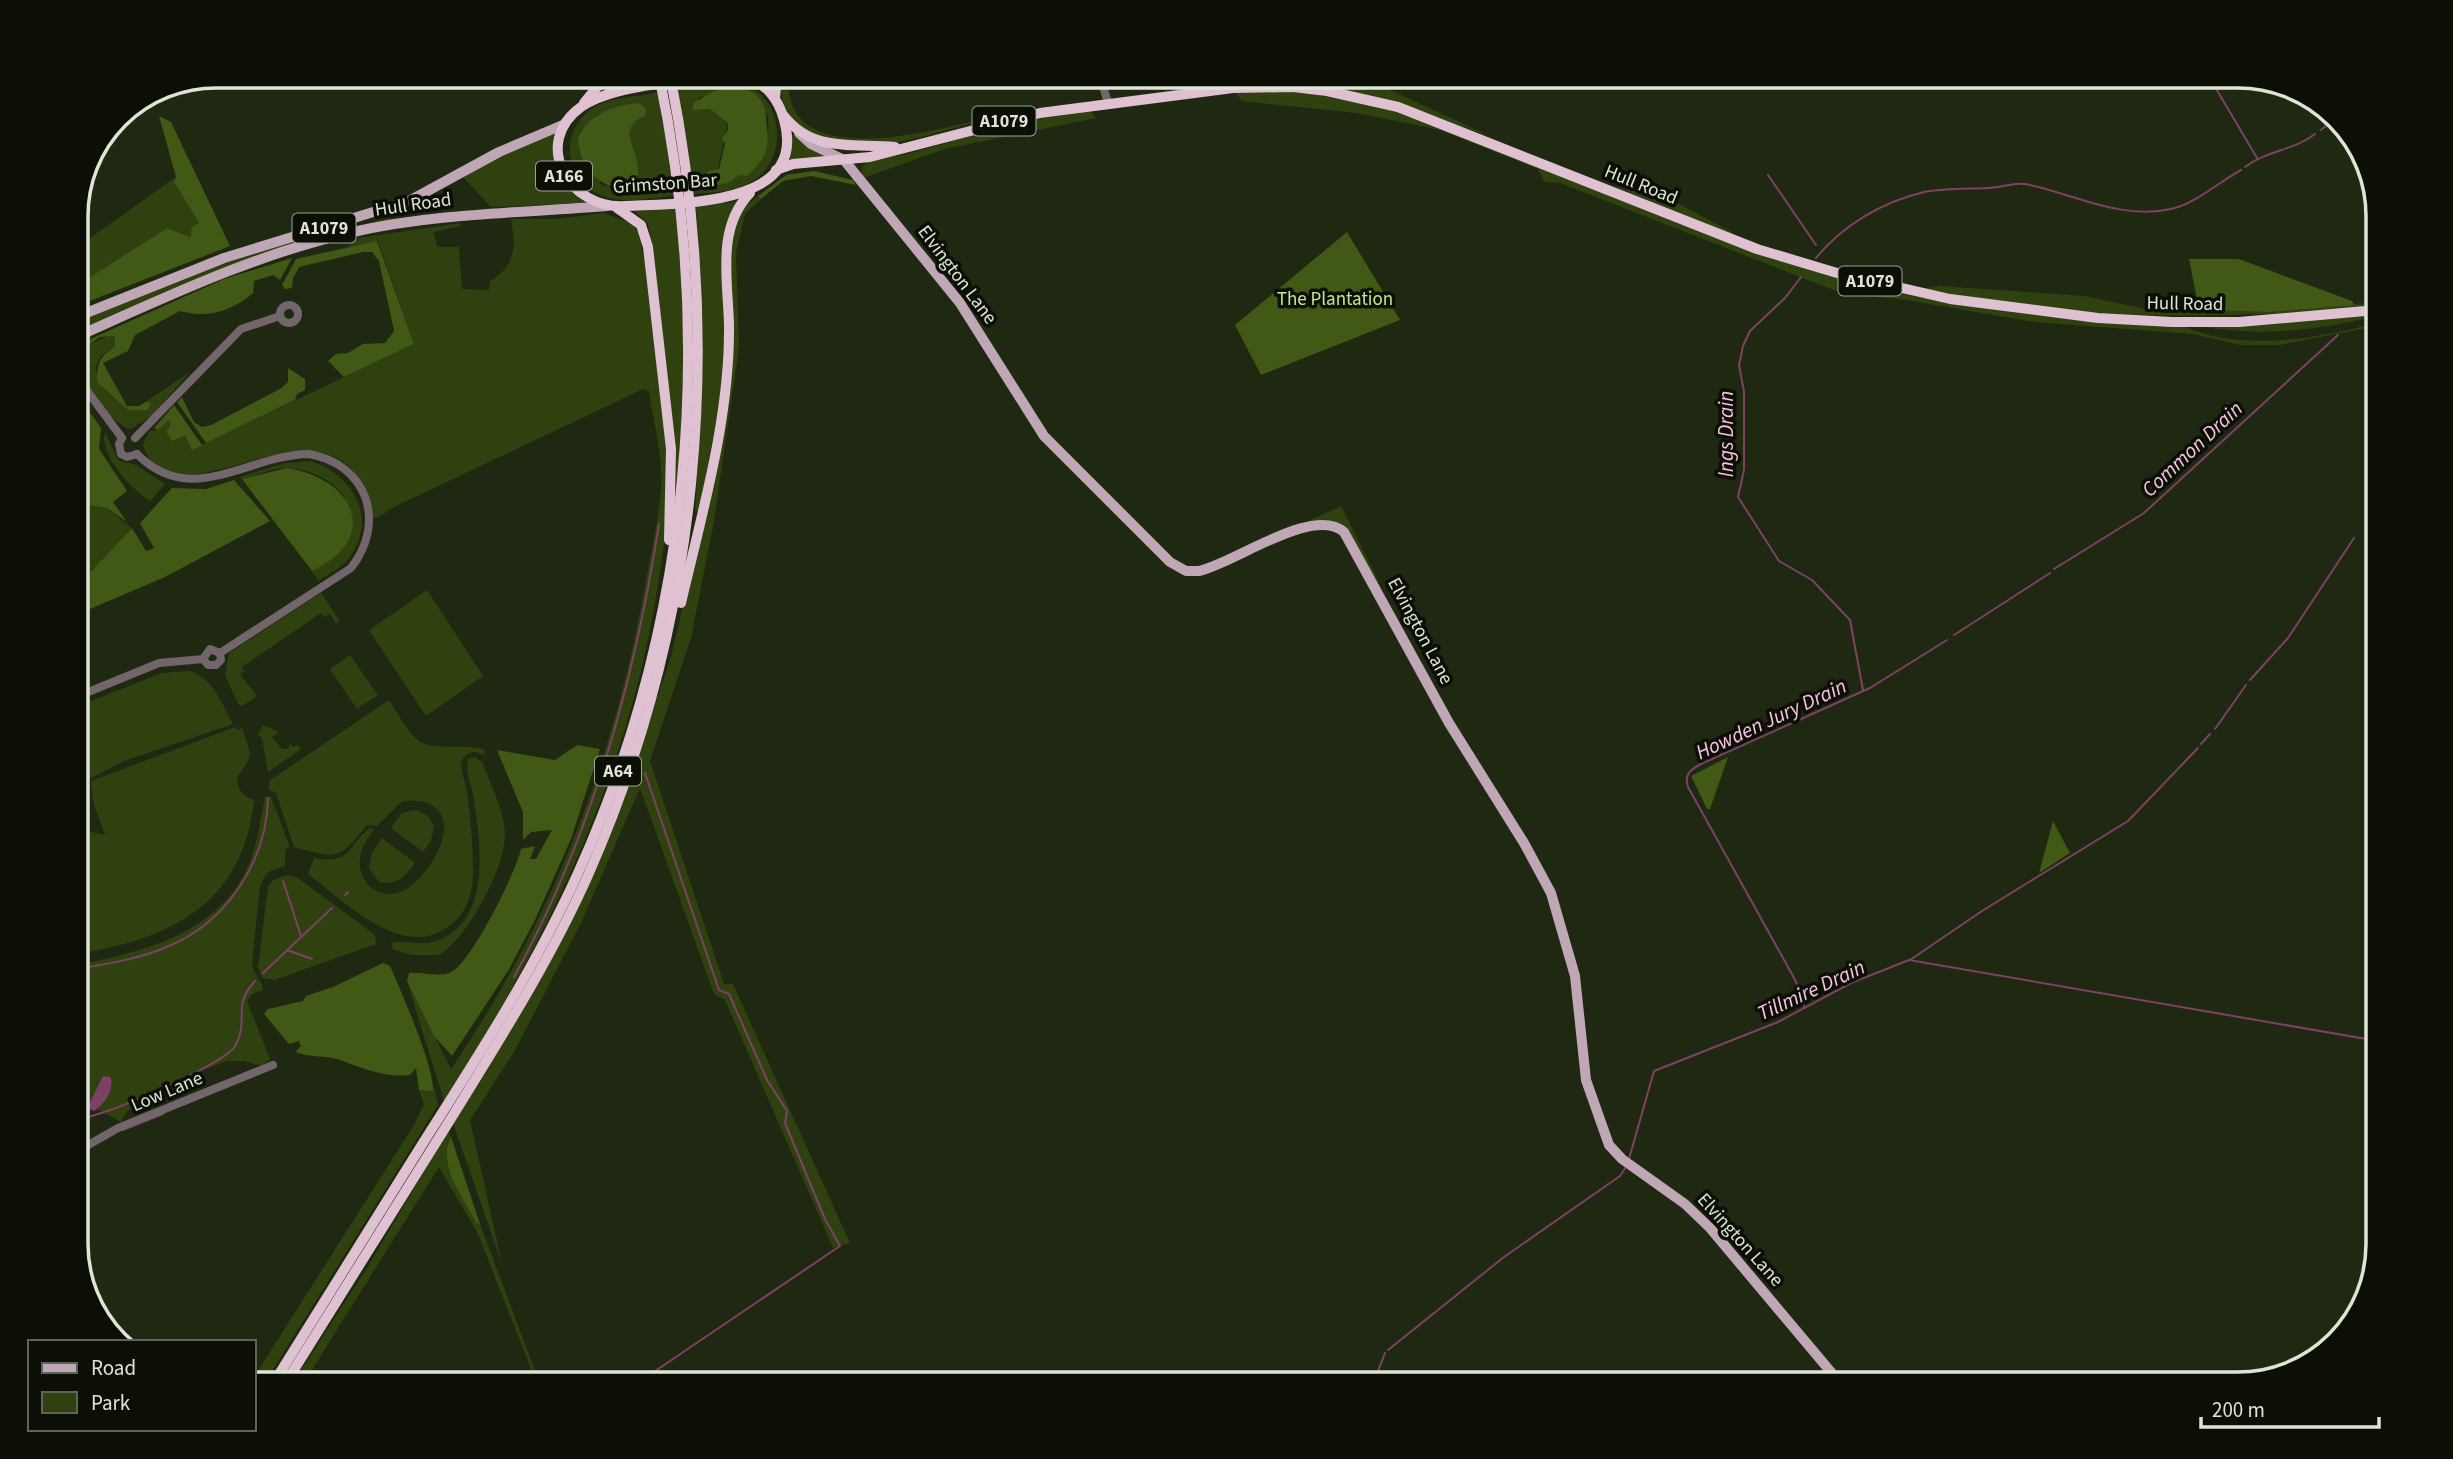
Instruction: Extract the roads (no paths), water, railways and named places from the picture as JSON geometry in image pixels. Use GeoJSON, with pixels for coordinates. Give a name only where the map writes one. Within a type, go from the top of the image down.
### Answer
{"type":"FeatureCollection","features":[{"type":"Feature","properties":{"kind":"highway"},"geometry":{"type":"LineString","coordinates":[[565,124],[596,88]]}},
{"type":"Feature","properties":{"kind":"highway"},"geometry":{"type":"LineString","coordinates":[[579,108],[599,97],[641,88]]}},
{"type":"Feature","properties":{"kind":"highway","name":"A64"},"geometry":{"type":"LineString","coordinates":[[280,1372],[513,999],[578,872],[610,793],[638,712],[671,561],[683,478],[689,332],[682,217],[661,88]]}},
{"type":"Feature","properties":{"kind":"highway","name":"A64"},"geometry":{"type":"LineString","coordinates":[[293,1372],[497,1045],[556,942],[589,874],[620,796],[667,638],[688,522],[699,376],[693,217],[672,88]]}},
{"type":"Feature","properties":{"kind":"highway"},"geometry":{"type":"LineString","coordinates":[[766,88],[775,98],[783,114],[787,138],[776,170]]}},
{"type":"Feature","properties":{"kind":"highway"},"geometry":{"type":"LineString","coordinates":[[775,98],[776,88]]}},
{"type":"Feature","properties":{"kind":"highway","name":"Hull Road"},"geometry":{"type":"LineString","coordinates":[[776,170],[793,164],[844,160],[1040,113],[1243,88]]}},
{"type":"Feature","properties":{"kind":"highway","name":"Hull Road"},"geometry":{"type":"LineString","coordinates":[[1316,88],[1398,107],[1756,249],[1837,273],[1950,299],[2085,317],[2172,322],[2268,320],[2365,311]]}},
{"type":"Feature","properties":{"kind":"highway","name":"Hull Road"},"geometry":{"type":"LineString","coordinates":[[783,114],[797,130],[826,144],[900,147]]}},
{"type":"Feature","properties":{"kind":"highway","name":"Grimston Bar"},"geometry":{"type":"LineString","coordinates":[[565,124],[559,149],[564,175],[576,191],[611,207],[717,198],[753,190],[776,170]]}},
{"type":"Feature","properties":{"kind":"highway"},"geometry":{"type":"LineString","coordinates":[[667,638],[680,610],[718,432],[729,328],[727,236],[738,207],[753,190]]}},
{"type":"Feature","properties":{"kind":"highway"},"geometry":{"type":"LineString","coordinates":[[611,207],[630,215],[641,225],[648,247],[671,449],[671,561]]}},
{"type":"Feature","properties":{"kind":"main road","name":"Hull Road"},"geometry":{"type":"LineString","coordinates":[[88,312],[225,258],[409,201],[499,152],[565,124]]}},
{"type":"Feature","properties":{"kind":"main road","name":"Elvington Lane"},"geometry":{"type":"LineString","coordinates":[[797,130],[811,144],[844,160],[967,313],[1044,436],[1170,562],[1186,571],[1199,571],[1310,524],[1334,524],[1344,532],[1452,729],[1524,843],[1551,893],[1575,976],[1581,1054],[1590,1097],[1609,1145],[1622,1160],[1685,1204],[1710,1228],[1831,1372]]}},
{"type":"Feature","properties":{"kind":"main road","name":"Hull Road"},"geometry":{"type":"LineString","coordinates":[[88,332],[233,269],[354,232],[455,216],[611,207]]}},
{"type":"Feature","properties":{"kind":"street"},"geometry":{"type":"LineString","coordinates":[[1104,88],[1110,105]]}},
{"type":"Feature","properties":{"kind":"street"},"geometry":{"type":"LineString","coordinates":[[135,438],[230,338],[248,325],[280,316]]}},
{"type":"Feature","properties":{"kind":"street"},"geometry":{"type":"LineString","coordinates":[[88,392],[122,439]]}},
{"type":"Feature","properties":{"kind":"street"},"geometry":{"type":"LineString","coordinates":[[128,436],[135,438],[140,447],[136,454],[127,457],[121,454],[118,444],[122,439],[128,436]]}},
{"type":"Feature","properties":{"kind":"street"},"geometry":{"type":"LineString","coordinates":[[136,454],[160,472],[190,480],[296,454],[322,457],[346,469],[363,491],[368,505],[369,532],[359,558],[351,568],[220,653]]}},
{"type":"Feature","properties":{"kind":"street"},"geometry":{"type":"LineString","coordinates":[[203,659],[208,649],[220,653]]}},
{"type":"Feature","properties":{"kind":"street"},"geometry":{"type":"LineString","coordinates":[[203,659],[208,665],[216,665],[220,660],[220,653]]}},
{"type":"Feature","properties":{"kind":"street"},"geometry":{"type":"LineString","coordinates":[[88,692],[159,663],[203,659]]}},
{"type":"Feature","properties":{"kind":"street","name":"Low Lane"},"geometry":{"type":"LineString","coordinates":[[88,1145],[118,1128],[273,1065]]}},
{"type":"Feature","properties":{"kind":"waterway"},"geometry":{"type":"LineString","coordinates":[[2216,88],[2257,158]]}},
{"type":"Feature","properties":{"kind":"waterway","name":"Ings Drain"},"geometry":{"type":"LineString","coordinates":[[2321,130],[2328,125]]}},
{"type":"Feature","properties":{"kind":"waterway","name":"Ings Drain"},"geometry":{"type":"LineString","coordinates":[[2245,167],[2315,134]]}},
{"type":"Feature","properties":{"kind":"waterway","name":"Ings Drain"},"geometry":{"type":"LineString","coordinates":[[1816,258],[1838,235],[1864,216],[1893,202],[1924,192],[2024,184],[2117,209],[2153,212],[2189,202],[2241,170]]}},
{"type":"Feature","properties":{"kind":"waterway"},"geometry":{"type":"LineString","coordinates":[[1768,175],[1816,245]]}},
{"type":"Feature","properties":{"kind":"waterway","name":"Ings Drain"},"geometry":{"type":"LineString","coordinates":[[1801,277],[1785,298],[1750,331],[1743,346],[1739,365],[1744,392],[1744,470],[1738,497],[1779,561],[1812,580],[1850,620],[1863,690]]}},
{"type":"Feature","properties":{"kind":"waterway","name":"Common Drain"},"geometry":{"type":"LineString","coordinates":[[2054,569],[2144,513],[2338,335]]}},
{"type":"Feature","properties":{"kind":"waterway"},"geometry":{"type":"LineString","coordinates":[[514,977],[566,869],[606,757],[637,642],[659,524]]}},
{"type":"Feature","properties":{"kind":"waterway"},"geometry":{"type":"LineString","coordinates":[[2250,680],[2288,638],[2354,538]]}},
{"type":"Feature","properties":{"kind":"waterway","name":"Common Drain"},"geometry":{"type":"LineString","coordinates":[[1954,635],[2050,573]]}},
{"type":"Feature","properties":{"kind":"waterway","name":"Howden Jury Drain"},"geometry":{"type":"LineString","coordinates":[[1804,1008],[1804,999],[1793,976],[1688,787],[1687,776],[1701,764],[1870,688],[1947,640]]}},
{"type":"Feature","properties":{"kind":"waterway"},"geometry":{"type":"LineString","coordinates":[[2215,729],[2246,685]]}},
{"type":"Feature","properties":{"kind":"waterway"},"geometry":{"type":"LineString","coordinates":[[2201,744],[2210,734]]}},
{"type":"Feature","properties":{"kind":"waterway"},"geometry":{"type":"LineString","coordinates":[[1910,960],[1982,911],[2128,821],[2198,748]]}},
{"type":"Feature","properties":{"kind":"waterway"},"geometry":{"type":"LineString","coordinates":[[645,773],[719,990],[729,994],[767,1080],[787,1111],[785,1123],[825,1219],[840,1246],[654,1372]]}},
{"type":"Feature","properties":{"kind":"waterway"},"geometry":{"type":"LineString","coordinates":[[88,967],[158,951],[190,935],[209,921],[226,905],[252,866],[266,821],[268,798]]}},
{"type":"Feature","properties":{"kind":"waterway"},"geometry":{"type":"LineString","coordinates":[[283,881],[301,936]]}},
{"type":"Feature","properties":{"kind":"waterway"},"geometry":{"type":"LineString","coordinates":[[345,895],[348,892]]}},
{"type":"Feature","properties":{"kind":"waterway"},"geometry":{"type":"LineString","coordinates":[[263,973],[332,908]]}},
{"type":"Feature","properties":{"kind":"waterway"},"geometry":{"type":"LineString","coordinates":[[287,950],[312,959]]}},
{"type":"Feature","properties":{"kind":"waterway","name":"Tillmire Drain"},"geometry":{"type":"LineString","coordinates":[[1629,1159],[1654,1071],[1778,1022],[1851,983],[1909,960],[2366,1039]]}},
{"type":"Feature","properties":{"kind":"waterway"},"geometry":{"type":"LineString","coordinates":[[88,1117],[160,1090],[226,1055],[239,1037],[244,998],[255,981]]}},
{"type":"Feature","properties":{"kind":"waterway"},"geometry":{"type":"LineString","coordinates":[[123,1130],[163,1114]]}},
{"type":"Feature","properties":{"kind":"waterway","name":"Tillmire Drain"},"geometry":{"type":"LineString","coordinates":[[1388,1350],[1504,1257],[1620,1176],[1626,1167]]}},
{"type":"Feature","properties":{"kind":"waterway","name":"Tillmire Drain"},"geometry":{"type":"LineString","coordinates":[[1378,1372],[1385,1353]]}},
{"type":"Feature","properties":{"kind":"park label","name":"The Plantation"},"geometry":{"type":"Point","coordinates":[1335,299]}}]}
